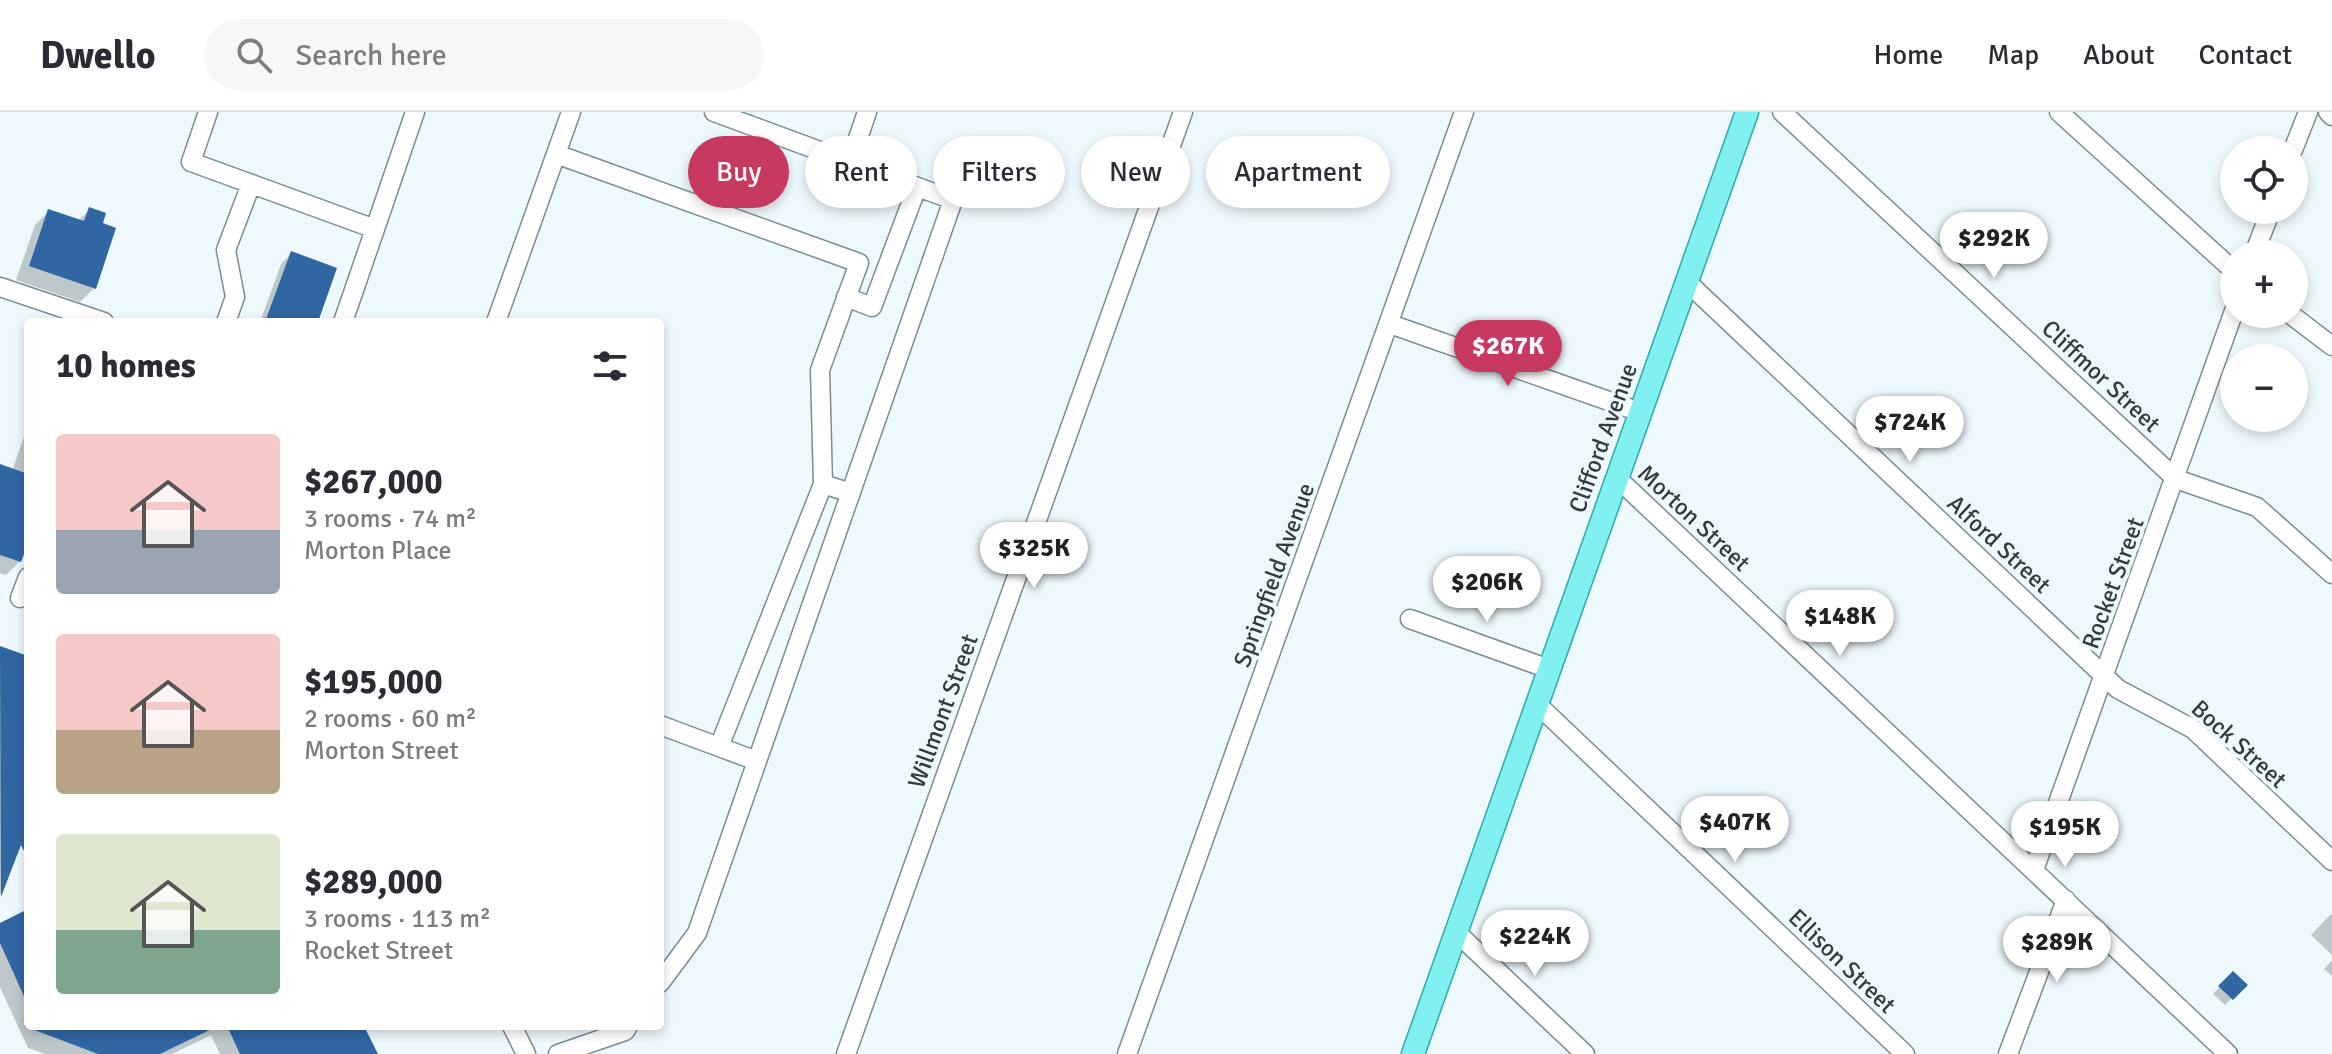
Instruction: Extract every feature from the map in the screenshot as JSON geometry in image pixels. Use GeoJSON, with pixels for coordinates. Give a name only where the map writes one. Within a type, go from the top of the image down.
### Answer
{"type":"FeatureCollection","features":[{"type":"Feature","properties":{"kind":"main road","name":"Clifford Avenue"},"geometry":{"type":"LineString","coordinates":[[1413,1054],[1747,112]]}},
{"type":"Feature","properties":{"kind":"street"},"geometry":{"type":"LineString","coordinates":[[208,112],[191,162],[375,229]]}},
{"type":"Feature","properties":{"kind":"street"},"geometry":{"type":"LineString","coordinates":[[344,318],[415,112]]}},
{"type":"Feature","properties":{"kind":"street"},"geometry":{"type":"LineString","coordinates":[[497,318],[571,112]]}},
{"type":"Feature","properties":{"kind":"street"},"geometry":{"type":"LineString","coordinates":[[714,112],[805,145]]}},
{"type":"Feature","properties":{"kind":"street"},"geometry":{"type":"LineString","coordinates":[[859,136],[867,112]]}},
{"type":"Feature","properties":{"kind":"street","name":"Willmont Street"},"geometry":{"type":"LineString","coordinates":[[846,1054],[1183,112]]}},
{"type":"Feature","properties":{"kind":"street","name":"Springfield Avenue"},"geometry":{"type":"LineString","coordinates":[[1127,1054],[1464,112]]}},
{"type":"Feature","properties":{"kind":"street","name":"Cliffmor Street"},"geometry":{"type":"LineString","coordinates":[[1782,112],[2176,479]]}},
{"type":"Feature","properties":{"kind":"street"},"geometry":{"type":"LineString","coordinates":[[2059,112],[2220,258]]}},
{"type":"Feature","properties":{"kind":"street"},"geometry":{"type":"LineString","coordinates":[[2299,136],[2308,112]]}},
{"type":"Feature","properties":{"kind":"street"},"geometry":{"type":"LineString","coordinates":[[556,154],[859,263],[820,370],[823,484],[719,747]]}},
{"type":"Feature","properties":{"kind":"street"},"geometry":{"type":"LineString","coordinates":[[227,318],[235,297],[226,250],[251,184]]}},
{"type":"Feature","properties":{"kind":"street"},"geometry":{"type":"LineString","coordinates":[[666,962],[697,933],[953,200],[917,187]]}},
{"type":"Feature","properties":{"kind":"street"},"geometry":{"type":"LineString","coordinates":[[846,297],[872,307],[909,208]]}},
{"type":"Feature","properties":{"kind":"street","name":"Alford Street"},"geometry":{"type":"LineString","coordinates":[[1686,281],[2105,677]]}},
{"type":"Feature","properties":{"kind":"street"},"geometry":{"type":"LineString","coordinates":[[0,287],[92,318]]}},
{"type":"Feature","properties":{"kind":"street"},"geometry":{"type":"LineString","coordinates":[[1390,324],[1640,412]]}},
{"type":"Feature","properties":{"kind":"street","name":"Rocket Street"},"geometry":{"type":"LineString","coordinates":[[2034,870],[2228,328]]}},
{"type":"Feature","properties":{"kind":"street"},"geometry":{"type":"LineString","coordinates":[[2308,328],[2332,346]]}},
{"type":"Feature","properties":{"kind":"street","name":"Morton Street"},"geometry":{"type":"LineString","coordinates":[[1616,477],[2228,1054]]}},
{"type":"Feature","properties":{"kind":"street"},"geometry":{"type":"LineString","coordinates":[[2176,479],[2257,507],[2332,574]]}},
{"type":"Feature","properties":{"kind":"street"},"geometry":{"type":"LineString","coordinates":[[823,484],[851,493]]}},
{"type":"Feature","properties":{"kind":"street"},"geometry":{"type":"LineString","coordinates":[[20,598],[24,588]]}},
{"type":"Feature","properties":{"kind":"street"},"geometry":{"type":"LineString","coordinates":[[1410,619],[1549,669]]}},
{"type":"Feature","properties":{"kind":"street","name":"Bock Street"},"geometry":{"type":"LineString","coordinates":[[2105,677],[2129,697],[2170,714],[2193,729],[2332,861]]}},
{"type":"Feature","properties":{"kind":"street","name":"Ellison Street"},"geometry":{"type":"LineString","coordinates":[[1537,704],[1905,1054]]}},
{"type":"Feature","properties":{"kind":"street"},"geometry":{"type":"LineString","coordinates":[[664,726],[757,761]]}},
{"type":"Feature","properties":{"kind":"street"},"geometry":{"type":"LineString","coordinates":[[2008,1054],[2066,900]]}},
{"type":"Feature","properties":{"kind":"street"},"geometry":{"type":"LineString","coordinates":[[1456,932],[1585,1054]]}},
{"type":"Feature","properties":{"kind":"street"},"geometry":{"type":"LineString","coordinates":[[514,1030],[526,1054]]}},
{"type":"Feature","properties":{"kind":"street"},"geometry":{"type":"LineString","coordinates":[[558,1054],[626,1030]]}},
{"type":"Feature","properties":{"kind":"building"},"geometry":{"type":"Polygon","coordinates":[[[89,207],[106,213],[103,223],[116,228],[96,289],[29,266],[48,209],[84,221],[89,207]]]}},
{"type":"Feature","properties":{"kind":"building"},"geometry":{"type":"Polygon","coordinates":[[[291,251],[337,268],[319,318],[266,318],[291,251]]]}},
{"type":"Feature","properties":{"kind":"building"},"geometry":{"type":"Polygon","coordinates":[[[0,464],[24,473],[24,554],[21,562],[0,555],[0,464]]]}},
{"type":"Feature","properties":{"kind":"building"},"geometry":{"type":"Polygon","coordinates":[[[0,646],[24,655],[24,851],[21,845],[1,897],[0,646]]]}},
{"type":"Feature","properties":{"kind":"building"},"geometry":{"type":"Polygon","coordinates":[[[24,911],[24,996],[0,943],[0,923],[24,911]]]}},
{"type":"Feature","properties":{"kind":"building"},"geometry":{"type":"Polygon","coordinates":[[[2233,971],[2248,985],[2233,1000],[2218,986],[2233,971]]]}},
{"type":"Feature","properties":{"kind":"building"},"geometry":{"type":"Polygon","coordinates":[[[35,1030],[210,1030],[160,1054],[98,1054],[35,1030]]]}},
{"type":"Feature","properties":{"kind":"building"},"geometry":{"type":"Polygon","coordinates":[[[229,1030],[366,1030],[378,1054],[240,1054],[229,1030]]]}}]}
